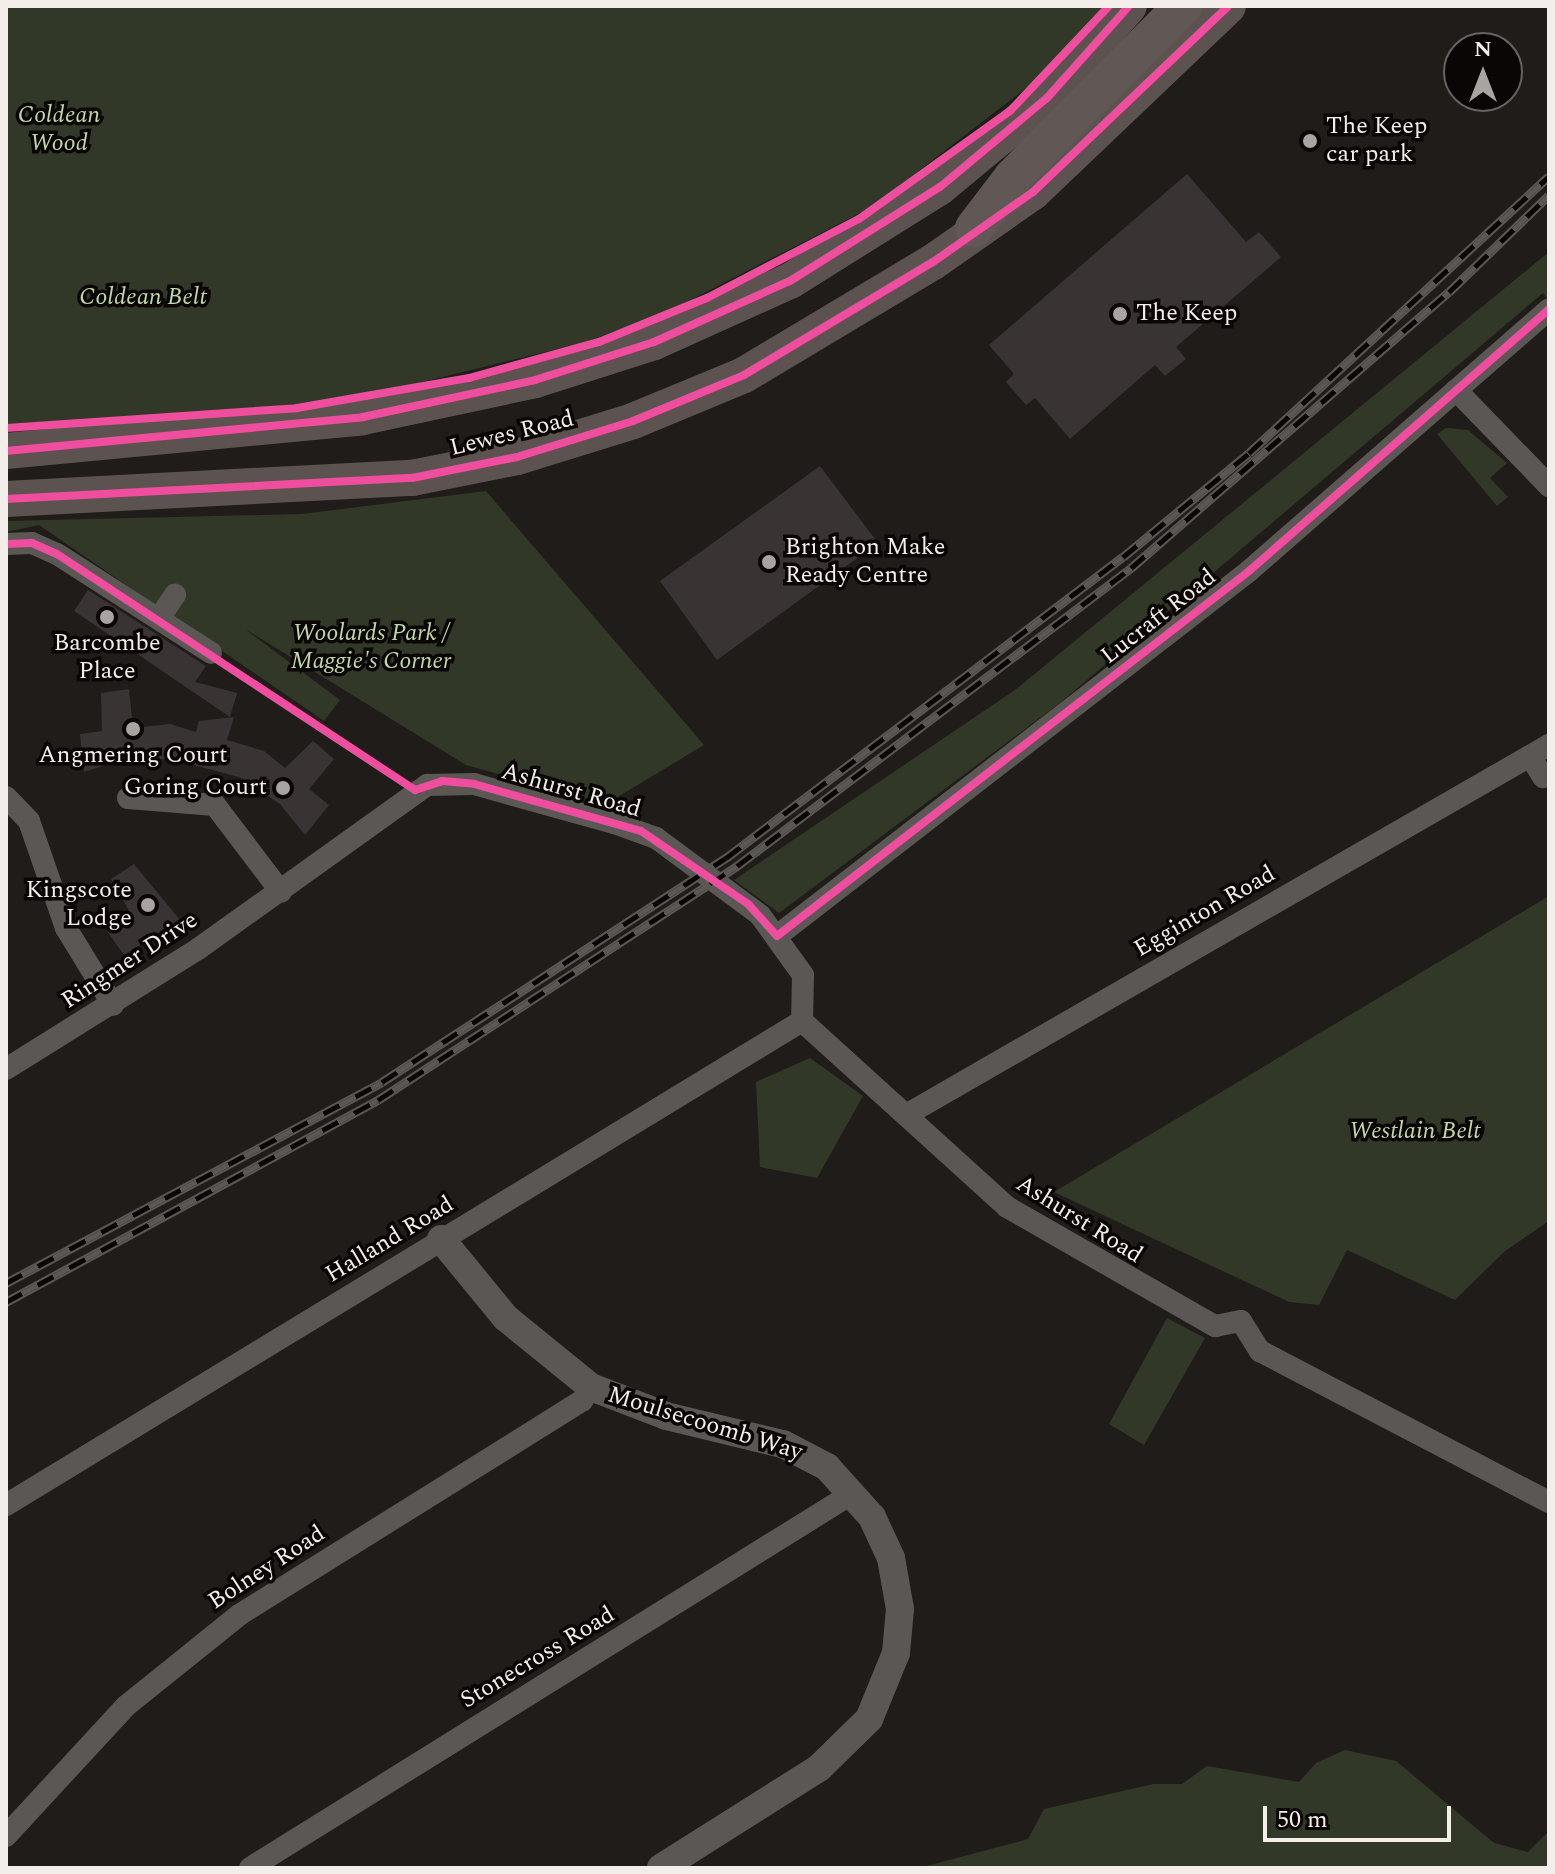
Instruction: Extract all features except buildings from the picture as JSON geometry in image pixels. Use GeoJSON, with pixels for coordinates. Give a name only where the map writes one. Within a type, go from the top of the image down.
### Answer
{"type":"FeatureCollection","features":[{"type":"Feature","properties":{"kind":"highway"},"geometry":{"type":"LineString","coordinates":[[974,228],[1013,177],[1183,6]]}},
{"type":"Feature","properties":{"kind":"main road","name":"Lewes Road"},"geometry":{"type":"LineString","coordinates":[[6,451],[363,417],[535,380],[654,342],[790,281],[940,187],[1047,98],[1129,6]]}},
{"type":"Feature","properties":{"kind":"main road","name":"Lewes Road"},"geometry":{"type":"LineString","coordinates":[[6,499],[412,478],[517,457],[744,375],[840,324],[974,228],[1033,192],[1228,6]]}},
{"type":"Feature","properties":{"kind":"street","name":"Lucraft Road"},"geometry":{"type":"LineString","coordinates":[[777,936],[1249,571],[1549,309]]}},
{"type":"Feature","properties":{"kind":"street"},"geometry":{"type":"LineString","coordinates":[[1456,390],[1549,486]]}},
{"type":"Feature","properties":{"kind":"street"},"geometry":{"type":"LineString","coordinates":[[6,544],[32,543],[57,554],[160,617],[211,653]]}},
{"type":"Feature","properties":{"kind":"street"},"geometry":{"type":"LineString","coordinates":[[160,617],[175,595]]}},
{"type":"Feature","properties":{"kind":"street","name":"Egginton Road"},"geometry":{"type":"LineString","coordinates":[[906,1115],[1539,751],[1543,777]]}},
{"type":"Feature","properties":{"kind":"street","name":"Ashurst Road"},"geometry":{"type":"LineString","coordinates":[[415,790],[462,782],[641,831],[748,904],[777,936],[805,982],[802,1021],[980,1186],[1050,1236],[1215,1326],[1241,1321],[1260,1351],[1549,1502]]}},
{"type":"Feature","properties":{"kind":"street","name":"Ringmer Drive"},"geometry":{"type":"LineString","coordinates":[[6,1069],[113,1005],[281,892],[415,790]]}},
{"type":"Feature","properties":{"kind":"street"},"geometry":{"type":"LineString","coordinates":[[6,797],[29,821],[66,928],[113,1005]]}},
{"type":"Feature","properties":{"kind":"street"},"geometry":{"type":"LineString","coordinates":[[128,798],[215,805],[281,892]]}},
{"type":"Feature","properties":{"kind":"street","name":"Halland Road"},"geometry":{"type":"LineString","coordinates":[[6,1505],[802,1021]]}},
{"type":"Feature","properties":{"kind":"street","name":"Moulsecoomb Way"},"geometry":{"type":"LineString","coordinates":[[441,1239],[506,1318],[591,1387],[666,1416],[793,1448],[853,1493],[883,1538],[897,1583],[896,1653],[880,1703],[819,1768],[661,1868]]}},
{"type":"Feature","properties":{"kind":"street","name":"Bolney Road"},"geometry":{"type":"LineString","coordinates":[[6,1836],[126,1706],[239,1615],[529,1436],[582,1401],[591,1387]]}},
{"type":"Feature","properties":{"kind":"street","name":"Stonecross Road"},"geometry":{"type":"LineString","coordinates":[[250,1868],[853,1493]]}},
{"type":"Feature","properties":{"kind":"green space","name":"Coldean Belt"},"geometry":{"type":"Polygon","coordinates":[[[6,6],[1108,6],[1048,71],[872,207],[671,310],[586,342],[402,387],[259,410],[6,424],[6,6]]]}},
{"type":"Feature","properties":{"kind":"green space"},"geometry":{"type":"Polygon","coordinates":[[[1549,252],[1549,301],[1543,293],[1061,702],[779,913],[734,880],[1015,690],[1549,252]]]}},
{"type":"Feature","properties":{"kind":"green space"},"geometry":{"type":"Polygon","coordinates":[[[1446,428],[1468,430],[1507,463],[1490,478],[1508,497],[1497,506],[1437,434],[1446,428]]]}},
{"type":"Feature","properties":{"kind":"green space","name":"Woolards Park / Maggie's Corner"},"geometry":{"type":"Polygon","coordinates":[[[486,491],[704,745],[606,804],[466,765],[245,629],[340,700],[324,721],[39,525],[6,532],[6,521],[302,514],[486,491]]]}},
{"type":"Feature","properties":{"kind":"green space","name":"Westlain Belt"},"geometry":{"type":"Polygon","coordinates":[[[1549,896],[1549,1221],[1505,1251],[1455,1300],[1347,1250],[1319,1305],[1289,1302],[1054,1192],[1549,896]]]}},
{"type":"Feature","properties":{"kind":"green space"},"geometry":{"type":"Polygon","coordinates":[[[810,1058],[863,1096],[817,1178],[760,1167],[756,1082],[810,1058]]]}},
{"type":"Feature","properties":{"kind":"green space"},"geometry":{"type":"Polygon","coordinates":[[[1167,1318],[1205,1338],[1144,1445],[1109,1424],[1167,1318]]]}},
{"type":"Feature","properties":{"kind":"green space"},"geometry":{"type":"Polygon","coordinates":[[[1345,1750],[1396,1761],[1494,1843],[1528,1852],[1549,1831],[1549,1868],[919,1868],[1028,1839],[1044,1809],[1153,1784],[1182,1784],[1207,1766],[1299,1782],[1316,1763],[1345,1750]]]}},
{"type":"Feature","properties":{"kind":"railway"},"geometry":{"type":"LineString","coordinates":[[6,1283],[382,1082],[726,858],[1123,557],[1249,453],[1549,176]]}},
{"type":"Feature","properties":{"kind":"railway"},"geometry":{"type":"LineString","coordinates":[[6,1302],[378,1100],[737,866],[1131,568],[1449,292],[1549,195]]}},
{"type":"Feature","properties":{"kind":"cycle path"},"geometry":{"type":"LineString","coordinates":[[6,428],[297,408],[469,378],[599,342],[707,298],[859,219],[1010,111],[1109,6]]}},
{"type":"Feature","properties":{"kind":"cycle path"},"geometry":{"type":"LineString","coordinates":[[6,451],[363,417],[535,380],[654,342],[790,281],[940,187],[1047,98],[1129,6]]}},
{"type":"Feature","properties":{"kind":"cycle path"},"geometry":{"type":"LineString","coordinates":[[6,499],[412,478],[517,457],[633,421],[744,375],[933,262],[1033,192],[1228,6]]}},
{"type":"Feature","properties":{"kind":"cycle path"},"geometry":{"type":"LineString","coordinates":[[6,544],[32,543],[57,554],[415,790],[442,781],[474,784],[641,831],[748,904],[777,936],[1249,571],[1549,309]]}},
{"type":"Feature","properties":{"kind":"place","name":"The Keep car park"},"geometry":{"type":"Point","coordinates":[1310,141]}},
{"type":"Feature","properties":{"kind":"place","name":"The Keep"},"geometry":{"type":"Point","coordinates":[1120,314]}},
{"type":"Feature","properties":{"kind":"place","name":"Brighton Make Ready Centre"},"geometry":{"type":"Point","coordinates":[769,562]}},
{"type":"Feature","properties":{"kind":"place","name":"Barcombe Place"},"geometry":{"type":"Point","coordinates":[107,617]}},
{"type":"Feature","properties":{"kind":"place","name":"Angmering Court"},"geometry":{"type":"Point","coordinates":[133,729]}},
{"type":"Feature","properties":{"kind":"place","name":"Goring Court"},"geometry":{"type":"Point","coordinates":[283,788]}},
{"type":"Feature","properties":{"kind":"place","name":"Kingscote Lodge"},"geometry":{"type":"Point","coordinates":[148,905]}},
{"type":"Feature","properties":{"kind":"park label","name":"Coldean Wood"},"geometry":{"type":"Point","coordinates":[59,130]}}]}
